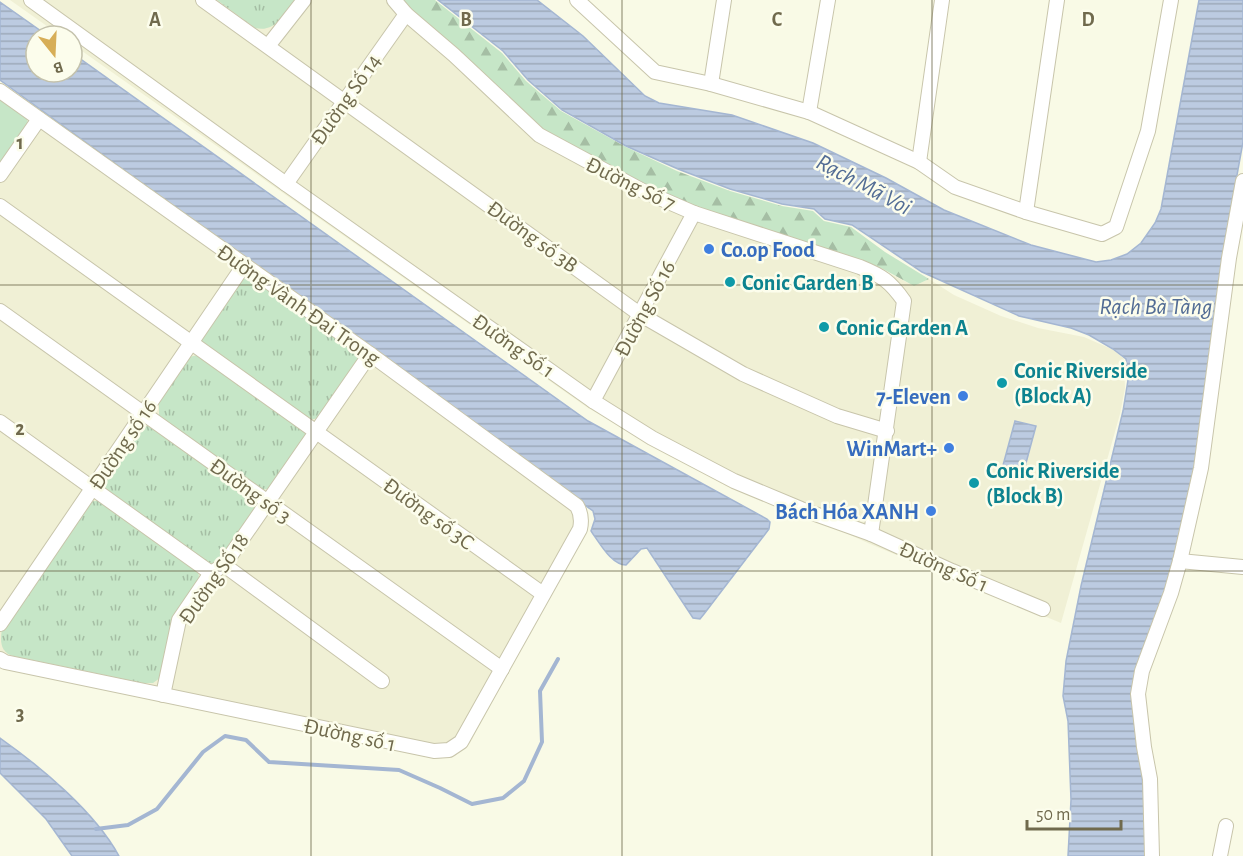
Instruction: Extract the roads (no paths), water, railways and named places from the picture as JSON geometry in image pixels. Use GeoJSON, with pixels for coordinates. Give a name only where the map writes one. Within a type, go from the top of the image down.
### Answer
{"type":"FeatureCollection","features":[{"type":"Feature","properties":{"kind":"street","name":"Đường Số 1"},"geometry":{"type":"LineString","coordinates":[[31,0],[593,401],[652,438],[734,481],[801,509],[871,534],[1043,609]]}},
{"type":"Feature","properties":{"kind":"street","name":"Đường số 3B"},"geometry":{"type":"LineString","coordinates":[[203,0],[344,99],[641,315],[743,375],[837,416],[887,431]]}},
{"type":"Feature","properties":{"kind":"street"},"geometry":{"type":"LineString","coordinates":[[268,46],[304,0]]}},
{"type":"Feature","properties":{"kind":"street","name":"Đường Số 7"},"geometry":{"type":"LineString","coordinates":[[394,0],[406,14],[454,55],[539,135],[641,190],[694,213],[782,240],[880,275],[891,283],[904,301],[887,431]]}},
{"type":"Feature","properties":{"kind":"street"},"geometry":{"type":"LineString","coordinates":[[577,0],[655,72],[711,84],[808,112],[919,162],[955,187],[1026,212],[1102,234],[1116,227],[1148,131],[1171,0]]}},
{"type":"Feature","properties":{"kind":"street"},"geometry":{"type":"LineString","coordinates":[[808,112],[828,0]]}},
{"type":"Feature","properties":{"kind":"street"},"geometry":{"type":"LineString","coordinates":[[919,162],[942,0]]}},
{"type":"Feature","properties":{"kind":"street"},"geometry":{"type":"LineString","coordinates":[[1026,212],[1057,0]]}},
{"type":"Feature","properties":{"kind":"street"},"geometry":{"type":"LineString","coordinates":[[711,84],[720,3]]}},
{"type":"Feature","properties":{"kind":"street","name":"Đường Số 14"},"geometry":{"type":"LineString","coordinates":[[286,184],[406,14]]}},
{"type":"Feature","properties":{"kind":"street","name":"Đường Vành Đai Trong"},"geometry":{"type":"LineString","coordinates":[[0,91],[370,354],[577,506],[581,517],[580,529]]}},
{"type":"Feature","properties":{"kind":"street"},"geometry":{"type":"LineString","coordinates":[[0,175],[39,119]]}},
{"type":"Feature","properties":{"kind":"street"},"geometry":{"type":"LineString","coordinates":[[1152,856],[1150,779],[1138,694],[1142,671],[1171,593],[1180,561],[1201,468],[1229,258],[1243,181]]}},
{"type":"Feature","properties":{"kind":"street"},"geometry":{"type":"LineString","coordinates":[[0,206],[316,432]]}},
{"type":"Feature","properties":{"kind":"street","name":"Đường Số 16"},"geometry":{"type":"LineString","coordinates":[[593,401],[694,213]]}},
{"type":"Feature","properties":{"kind":"street","name":"Đường số 16"},"geometry":{"type":"LineString","coordinates":[[0,624],[244,265]]}},
{"type":"Feature","properties":{"kind":"street","name":"Đường số 3"},"geometry":{"type":"LineString","coordinates":[[0,311],[502,669]]}},
{"type":"Feature","properties":{"kind":"street","name":"Đường Số 18"},"geometry":{"type":"LineString","coordinates":[[163,694],[179,620],[212,573],[224,565],[370,354]]}},
{"type":"Feature","properties":{"kind":"street"},"geometry":{"type":"LineString","coordinates":[[0,422],[212,573]]}},
{"type":"Feature","properties":{"kind":"street"},"geometry":{"type":"LineString","coordinates":[[871,534],[887,431]]}},
{"type":"Feature","properties":{"kind":"street","name":"Đường số 3C"},"geometry":{"type":"LineString","coordinates":[[316,432],[543,594]]}},
{"type":"Feature","properties":{"kind":"street","name":"Đường số 1"},"geometry":{"type":"LineString","coordinates":[[0,659],[434,752],[449,750],[461,742],[580,529]]}},
{"type":"Feature","properties":{"kind":"street"},"geometry":{"type":"LineString","coordinates":[[1180,561],[1243,567]]}},
{"type":"Feature","properties":{"kind":"street"},"geometry":{"type":"LineString","coordinates":[[224,565],[382,681]]}},
{"type":"Feature","properties":{"kind":"street"},"geometry":{"type":"LineString","coordinates":[[1220,856],[1226,826]]}},
{"type":"Feature","properties":{"kind":"water","name":"Rạch Bà Tàng"},"geometry":{"type":"Polygon","coordinates":[[[438,0],[537,0],[583,36],[645,96],[659,103],[732,115],[813,143],[886,178],[944,210],[1031,245],[1096,262],[1111,260],[1127,254],[1141,243],[1155,223],[1161,209],[1199,0],[1243,0],[1243,142],[1229,219],[1218,318],[1196,462],[1187,517],[1160,608],[1143,648],[1134,684],[1149,856],[1068,856],[1071,800],[1068,721],[1063,696],[1066,661],[1081,586],[1123,411],[1128,380],[1126,359],[1089,335],[1071,328],[1019,316],[922,272],[852,225],[825,219],[814,209],[782,204],[730,189],[626,146],[562,110],[528,80],[503,51],[438,0]]]}},
{"type":"Feature","properties":{"kind":"water"},"geometry":{"type":"Polygon","coordinates":[[[0,2],[31,24],[24,24],[24,84],[84,84],[84,62],[588,421],[767,519],[770,522],[769,529],[700,619],[693,618],[647,548],[641,549],[626,565],[616,562],[607,554],[591,531],[595,519],[593,511],[0,80],[0,2]]]}},
{"type":"Feature","properties":{"kind":"water"},"geometry":{"type":"Polygon","coordinates":[[[1015,421],[1036,426],[1023,474],[1002,469],[1015,421]]]}},
{"type":"Feature","properties":{"kind":"water"},"geometry":{"type":"Polygon","coordinates":[[[0,738],[33,762],[66,791],[96,823],[119,856],[72,856],[46,819],[0,773],[0,738]]]}},
{"type":"Feature","properties":{"kind":"waterway"},"geometry":{"type":"LineString","coordinates":[[96,829],[128,825],[157,809],[203,752],[225,736],[246,740],[269,762],[399,770],[472,804],[503,798],[524,781],[542,742],[540,691],[558,659]]}},
{"type":"Feature","properties":{"kind":"place","name":"Co.op Food"},"geometry":{"type":"Point","coordinates":[709,249]}},
{"type":"Feature","properties":{"kind":"place","name":"Conic Garden B"},"geometry":{"type":"Point","coordinates":[730,282]}},
{"type":"Feature","properties":{"kind":"place","name":"Conic Garden A"},"geometry":{"type":"Point","coordinates":[824,327]}},
{"type":"Feature","properties":{"kind":"place","name":"Conic Riverside (Block A)"},"geometry":{"type":"Point","coordinates":[1002,383]}},
{"type":"Feature","properties":{"kind":"place","name":"7-Eleven"},"geometry":{"type":"Point","coordinates":[963,396]}},
{"type":"Feature","properties":{"kind":"place","name":"WinMart+"},"geometry":{"type":"Point","coordinates":[949,448]}},
{"type":"Feature","properties":{"kind":"place","name":"Conic Riverside (Block B)"},"geometry":{"type":"Point","coordinates":[974,483]}},
{"type":"Feature","properties":{"kind":"place","name":"Bách Hóa XANH"},"geometry":{"type":"Point","coordinates":[931,511]}},
{"type":"Feature","properties":{"kind":"water label","name":"Rạch Mã Voi"},"geometry":{"type":"Point","coordinates":[864,184]}}]}
